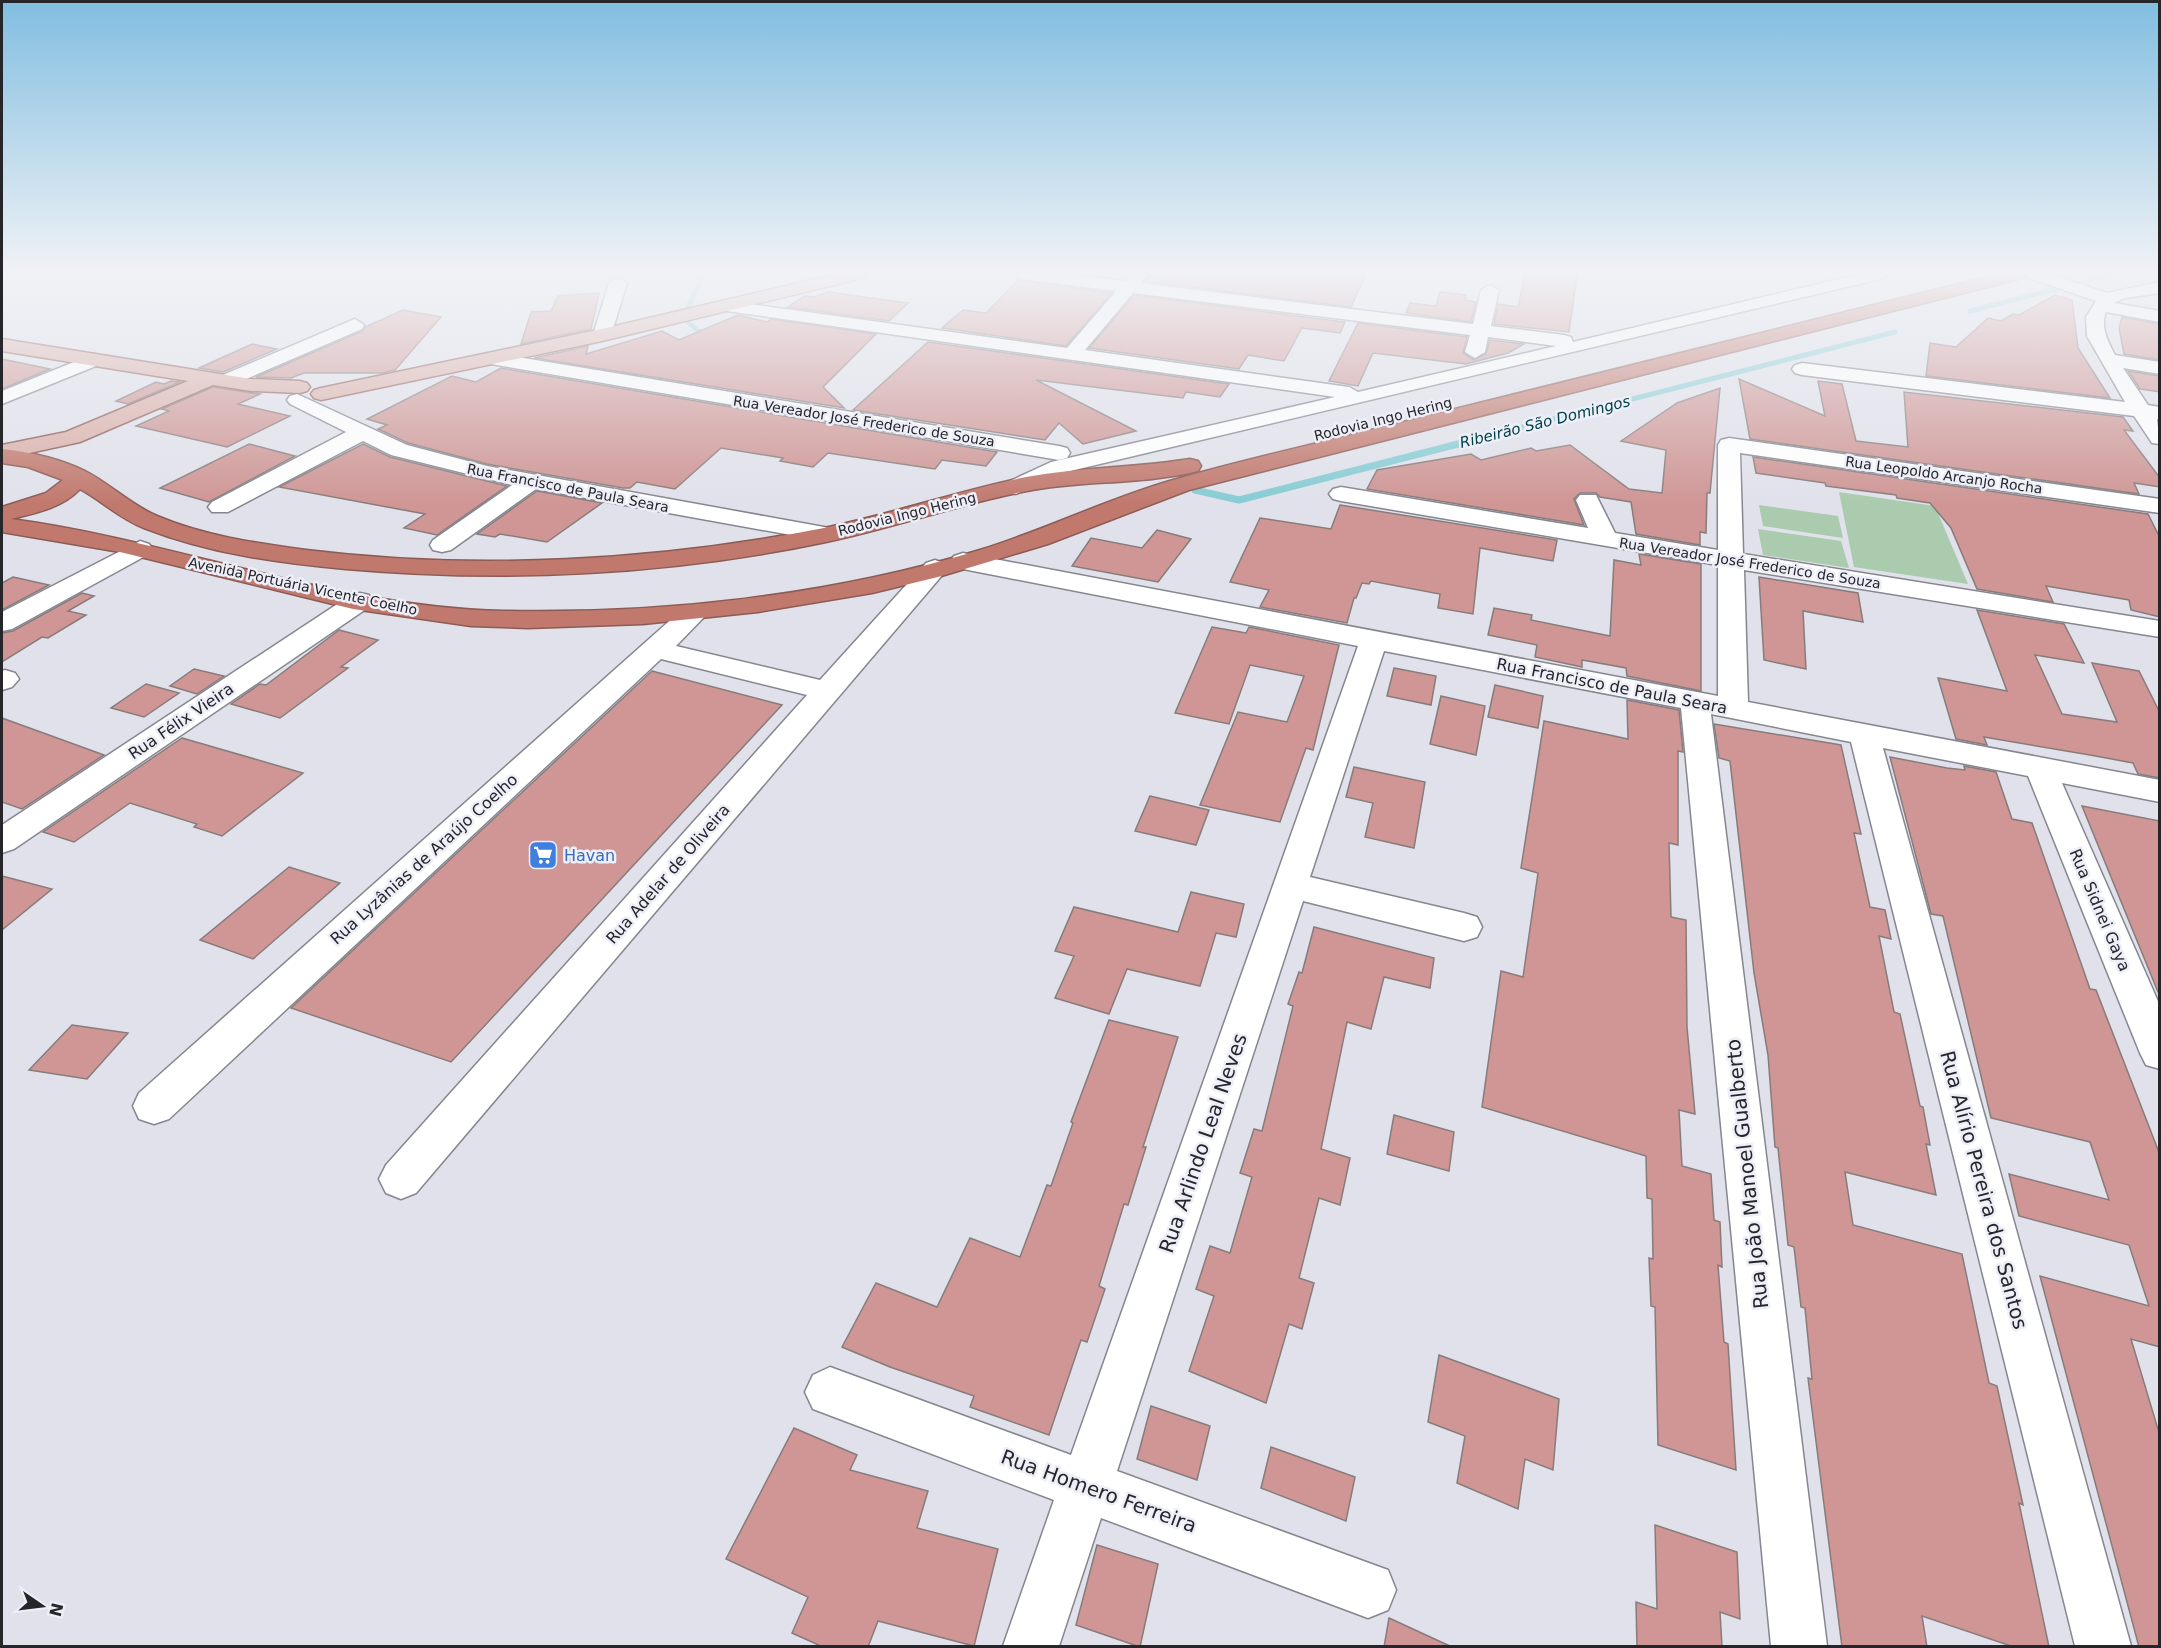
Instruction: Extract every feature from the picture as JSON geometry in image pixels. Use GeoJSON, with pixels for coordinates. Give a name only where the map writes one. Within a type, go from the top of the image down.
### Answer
{"type":"FeatureCollection","features":[{"type":"Feature","properties":{"kind":"highway","name":"Rodovia Ingo Hering"},"geometry":{"type":"LineString","coordinates":[[824,534],[1057,479],[1141,472],[1221,460],[1661,351]]}},
{"type":"Feature","properties":{"kind":"highway","name":"Rodovia Ingo Hering"},"geometry":{"type":"LineString","coordinates":[[963,561],[1039,539],[1117,506],[1181,485],[1712,351]]}},
{"type":"Feature","properties":{"kind":"highway","name":"Avenida Portuária Vicente Coelho"},"geometry":{"type":"LineString","coordinates":[[2,454],[37,460],[70,473],[148,521],[227,546],[315,558],[513,569],[686,556],[824,534]]}},
{"type":"Feature","properties":{"kind":"highway"},"geometry":{"type":"LineString","coordinates":[[2,514],[55,498],[67,490],[70,473]]}},
{"type":"Feature","properties":{"kind":"highway"},"geometry":{"type":"LineString","coordinates":[[1016,487],[1035,486],[1069,495],[1078,504],[1081,514],[1076,524]]}},
{"type":"Feature","properties":{"kind":"highway","name":"Avenida Portuária Vicente Coelho"},"geometry":{"type":"LineString","coordinates":[[2,525],[52,531],[140,549],[360,601],[471,618],[612,617],[695,613],[824,594],[963,561]]}},
{"type":"Feature","properties":{"kind":"highway"},"geometry":{"type":"LineString","coordinates":[[471,618],[460,611],[457,602],[463,591],[476,581],[513,569]]}},
{"type":"Feature","properties":{"kind":"main road"},"geometry":{"type":"LineString","coordinates":[[38,351],[251,384],[310,396],[529,351]]}},
{"type":"Feature","properties":{"kind":"main road"},"geometry":{"type":"LineString","coordinates":[[2,454],[54,443],[97,429],[219,380]]}},
{"type":"Feature","properties":{"kind":"main road"},"geometry":{"type":"LineString","coordinates":[[70,473],[62,459],[66,452],[97,429]]}},
{"type":"Feature","properties":{"kind":"street"},"geometry":{"type":"LineString","coordinates":[[219,380],[291,351]]}},
{"type":"Feature","properties":{"kind":"street"},"geometry":{"type":"LineString","coordinates":[[1050,351],[1369,396]]}},
{"type":"Feature","properties":{"kind":"street"},"geometry":{"type":"LineString","coordinates":[[1072,354],[1075,351]]}},
{"type":"Feature","properties":{"kind":"street"},"geometry":{"type":"LineString","coordinates":[[1473,362],[1476,351]]}},
{"type":"Feature","properties":{"kind":"street"},"geometry":{"type":"LineString","coordinates":[[1016,487],[1059,467],[1554,351]]}},
{"type":"Feature","properties":{"kind":"street"},"geometry":{"type":"LineString","coordinates":[[2105,351],[2150,412],[2160,438]]}},
{"type":"Feature","properties":{"kind":"street","name":"Rua Vereador José Frederico de Souza"},"geometry":{"type":"LineString","coordinates":[[492,359],[1059,453]]}},
{"type":"Feature","properties":{"kind":"street"},"geometry":{"type":"LineString","coordinates":[[2,398],[94,360]]}},
{"type":"Feature","properties":{"kind":"street"},"geometry":{"type":"LineString","coordinates":[[2110,360],[2160,368]]}},
{"type":"Feature","properties":{"kind":"street"},"geometry":{"type":"LineString","coordinates":[[1802,369],[2150,412]]}},
{"type":"Feature","properties":{"kind":"street","name":"Rua Francisco de Paula Seara"},"geometry":{"type":"LineString","coordinates":[[310,396],[360,433],[399,450],[436,462],[531,482],[824,534]]}},
{"type":"Feature","properties":{"kind":"street"},"geometry":{"type":"LineString","coordinates":[[220,507],[360,433]]}},
{"type":"Feature","properties":{"kind":"street","name":"Rua Leopoldo Arcanjo Rocha"},"geometry":{"type":"LineString","coordinates":[[1729,445],[2160,506]]}},
{"type":"Feature","properties":{"kind":"street","name":"Rua João Manoel Gualberto"},"geometry":{"type":"LineString","coordinates":[[1729,445],[1731,560],[1714,705],[1799,1647]]}},
{"type":"Feature","properties":{"kind":"street"},"geometry":{"type":"LineString","coordinates":[[442,545],[531,482]]}},
{"type":"Feature","properties":{"kind":"street","name":"Rua Vereador José Frederico de Souza"},"geometry":{"type":"LineString","coordinates":[[1341,494],[1605,540],[2160,629]]}},
{"type":"Feature","properties":{"kind":"street"},"geometry":{"type":"LineString","coordinates":[[1588,500],[1605,540]]}},
{"type":"Feature","properties":{"kind":"street","name":"Rua Francisco de Paula Seara"},"geometry":{"type":"LineString","coordinates":[[1039,539],[1036,558],[1045,568],[1064,580]]}},
{"type":"Feature","properties":{"kind":"street"},"geometry":{"type":"LineString","coordinates":[[2,623],[140,549]]}},
{"type":"Feature","properties":{"kind":"street","name":"Rua Francisco de Paula Seara"},"geometry":{"type":"LineString","coordinates":[[963,561],[2160,791]]}},
{"type":"Feature","properties":{"kind":"street","name":"Rua Adelar de Oliveira"},"geometry":{"type":"LineString","coordinates":[[401,1179],[935,568]]}},
{"type":"Feature","properties":{"kind":"street","name":"Rua Félix Vieira"},"geometry":{"type":"LineString","coordinates":[[2,841],[360,601]]}},
{"type":"Feature","properties":{"kind":"street","name":"Rua Lyzânias de Araújo Coelho"},"geometry":{"type":"LineString","coordinates":[[154,1106],[695,613]]}},
{"type":"Feature","properties":{"kind":"street","name":"Rua Arlindo Leal Neves"},"geometry":{"type":"LineString","coordinates":[[1031,1647],[1374,640]]}},
{"type":"Feature","properties":{"kind":"street"},"geometry":{"type":"LineString","coordinates":[[655,649],[827,692]]}},
{"type":"Feature","properties":{"kind":"street","name":"Rua Alírio Pereira dos Santos"},"geometry":{"type":"LineString","coordinates":[[1864,734],[2103,1647]]}},
{"type":"Feature","properties":{"kind":"street","name":"Rua Sidnei Gaya"},"geometry":{"type":"LineString","coordinates":[[2040,768],[2160,1053]]}},
{"type":"Feature","properties":{"kind":"street"},"geometry":{"type":"LineString","coordinates":[[1291,885],[1464,927]]}},
{"type":"Feature","properties":{"kind":"street","name":"Rua Homero Ferreira"},"geometry":{"type":"LineString","coordinates":[[830,1392],[1368,1590]]}},
{"type":"Feature","properties":{"kind":"green space"},"geometry":{"type":"Polygon","coordinates":[[[1839,492],[1935,506],[1968,584],[1854,567],[1839,492]]]}},
{"type":"Feature","properties":{"kind":"green space"},"geometry":{"type":"Polygon","coordinates":[[[1759,505],[1838,516],[1843,538],[1763,526],[1759,505]]]}},
{"type":"Feature","properties":{"kind":"green space"},"geometry":{"type":"Polygon","coordinates":[[[1758,529],[1841,541],[1849,568],[1763,555],[1758,529]]]}},
{"type":"Feature","properties":{"kind":"building"},"geometry":{"type":"Polygon","coordinates":[[[237,351],[273,351],[223,372],[199,368],[237,351]]]}},
{"type":"Feature","properties":{"kind":"building"},"geometry":{"type":"Polygon","coordinates":[[[317,351],[412,351],[395,370],[382,373],[304,373],[291,378],[256,377],[317,351]]]}},
{"type":"Feature","properties":{"kind":"building"},"geometry":{"type":"Polygon","coordinates":[[[566,351],[587,351],[586,354],[596,351],[859,351],[823,387],[844,408],[534,358],[566,351]]]}},
{"type":"Feature","properties":{"kind":"building"},"geometry":{"type":"Polygon","coordinates":[[[918,351],[992,351],[1229,384],[1220,397],[1186,392],[1183,398],[1036,380],[1136,431],[1083,444],[1059,423],[1045,440],[853,410],[918,351]]]}},
{"type":"Feature","properties":{"kind":"building"},"geometry":{"type":"Polygon","coordinates":[[[1110,351],[1290,351],[1284,361],[1248,355],[1239,369],[1110,351]]]}},
{"type":"Feature","properties":{"kind":"building"},"geometry":{"type":"Polygon","coordinates":[[[1344,351],[1464,351],[1463,353],[1474,360],[1486,354],[1487,351],[1512,351],[1466,364],[1373,353],[1358,386],[1329,381],[1344,351]]]}},
{"type":"Feature","properties":{"kind":"building"},"geometry":{"type":"Polygon","coordinates":[[[1929,351],[2080,351],[2110,398],[1926,376],[1929,351]]]}},
{"type":"Feature","properties":{"kind":"building"},"geometry":{"type":"Polygon","coordinates":[[[2123,351],[2160,351],[2160,360],[2124,354],[2123,351]]]}},
{"type":"Feature","properties":{"kind":"building"},"geometry":{"type":"Polygon","coordinates":[[[2,359],[50,369],[2,389],[2,359]]]}},
{"type":"Feature","properties":{"kind":"building"},"geometry":{"type":"Polygon","coordinates":[[[501,368],[997,452],[986,466],[942,460],[935,469],[828,453],[813,467],[780,461],[783,458],[721,448],[675,489],[637,482],[630,488],[623,488],[487,464],[408,443],[378,429],[387,425],[367,419],[452,376],[476,382],[501,368]]]}},
{"type":"Feature","properties":{"kind":"building"},"geometry":{"type":"Polygon","coordinates":[[[2128,371],[2160,376],[2160,392],[2140,389],[2128,371]]]}},
{"type":"Feature","properties":{"kind":"building"},"geometry":{"type":"Polygon","coordinates":[[[1739,379],[1825,416],[1818,381],[1842,384],[1856,441],[1908,447],[1904,392],[2123,417],[2133,431],[2124,430],[2160,478],[2160,487],[2134,483],[2139,494],[1750,439],[1739,379]]]}},
{"type":"Feature","properties":{"kind":"building"},"geometry":{"type":"Polygon","coordinates":[[[171,381],[180,382],[128,404],[116,401],[156,382],[164,384],[171,381]]]}},
{"type":"Feature","properties":{"kind":"building"},"geometry":{"type":"Polygon","coordinates":[[[213,387],[260,394],[238,404],[290,416],[227,447],[136,426],[169,411],[162,409],[213,387]]]}},
{"type":"Feature","properties":{"kind":"building"},"geometry":{"type":"Polygon","coordinates":[[[1720,388],[1710,493],[1707,493],[1706,533],[1700,532],[1700,545],[1636,534],[1631,502],[1600,497],[1596,493],[1580,493],[1574,499],[1584,525],[1367,489],[1377,470],[1471,454],[1481,460],[1531,448],[1536,451],[1570,445],[1629,489],[1662,493],[1666,450],[1621,441],[1677,403],[1720,388]]]}},
{"type":"Feature","properties":{"kind":"building"},"geometry":{"type":"Polygon","coordinates":[[[249,444],[295,456],[209,502],[160,488],[249,444]]]}},
{"type":"Feature","properties":{"kind":"building"},"geometry":{"type":"Polygon","coordinates":[[[363,444],[390,457],[507,486],[437,535],[404,528],[425,514],[279,487],[363,444]]]}},
{"type":"Feature","properties":{"kind":"building"},"geometry":{"type":"Polygon","coordinates":[[[1753,457],[2148,514],[2160,538],[2160,617],[2131,610],[2129,600],[2046,586],[2053,602],[1977,589],[1951,528],[1930,503],[1897,498],[1896,495],[1826,486],[1825,483],[1756,473],[1753,457]]]}},
{"type":"Feature","properties":{"kind":"building"},"geometry":{"type":"Polygon","coordinates":[[[537,491],[602,503],[547,542],[500,534],[495,537],[477,534],[537,491]]]}},
{"type":"Feature","properties":{"kind":"building"},"geometry":{"type":"Polygon","coordinates":[[[1340,505],[1557,540],[1553,561],[1480,548],[1473,614],[1438,608],[1440,594],[1371,581],[1369,584],[1362,583],[1354,598],[1347,623],[1260,607],[1269,590],[1230,582],[1260,518],[1331,529],[1340,505]]]}},
{"type":"Feature","properties":{"kind":"building"},"geometry":{"type":"Polygon","coordinates":[[[1157,530],[1191,539],[1158,582],[1072,566],[1091,538],[1142,548],[1157,530]]]}},
{"type":"Feature","properties":{"kind":"building"},"geometry":{"type":"Polygon","coordinates":[[[1639,554],[1701,564],[1701,691],[1627,676],[1626,668],[1582,660],[1582,667],[1535,657],[1537,645],[1488,635],[1494,608],[1532,615],[1531,620],[1610,636],[1614,560],[1641,565],[1639,554]]]}},
{"type":"Feature","properties":{"kind":"building"},"geometry":{"type":"Polygon","coordinates":[[[13,577],[49,585],[2,610],[2,583],[13,577]]]}},
{"type":"Feature","properties":{"kind":"building"},"geometry":{"type":"Polygon","coordinates":[[[1759,577],[1858,593],[1863,622],[1803,611],[1806,669],[1764,660],[1759,577]]]}},
{"type":"Feature","properties":{"kind":"building"},"geometry":{"type":"Polygon","coordinates":[[[82,593],[94,596],[68,611],[86,615],[48,638],[42,637],[2,662],[2,633],[13,631],[82,593]]]}},
{"type":"Feature","properties":{"kind":"building"},"geometry":{"type":"Polygon","coordinates":[[[1977,610],[2064,624],[2084,663],[2035,655],[2062,714],[2117,722],[2092,663],[2139,671],[2160,713],[2160,778],[2138,774],[2133,763],[1984,737],[1987,745],[1956,739],[1938,678],[2007,691],[1977,610]]]}},
{"type":"Feature","properties":{"kind":"building"},"geometry":{"type":"Polygon","coordinates":[[[1212,627],[1246,633],[1249,627],[1339,645],[1313,750],[1306,748],[1280,822],[1200,805],[1238,712],[1287,722],[1304,676],[1250,665],[1229,724],[1175,713],[1212,627]]]}},
{"type":"Feature","properties":{"kind":"building"},"geometry":{"type":"Polygon","coordinates":[[[339,630],[378,640],[341,667],[348,668],[280,718],[231,704],[260,684],[266,685],[339,630]]]}},
{"type":"Feature","properties":{"kind":"building"},"geometry":{"type":"Polygon","coordinates":[[[1394,668],[1436,676],[1431,705],[1387,696],[1394,668]]]}},
{"type":"Feature","properties":{"kind":"building"},"geometry":{"type":"Polygon","coordinates":[[[194,669],[224,676],[197,694],[170,686],[194,669]]]}},
{"type":"Feature","properties":{"kind":"building","name":"Havan"},"geometry":{"type":"Polygon","coordinates":[[[652,671],[782,705],[451,1062],[291,1008],[652,671]]]}},
{"type":"Feature","properties":{"kind":"building"},"geometry":{"type":"Polygon","coordinates":[[[146,684],[179,693],[144,717],[111,708],[146,684]]]}},
{"type":"Feature","properties":{"kind":"building"},"geometry":{"type":"Polygon","coordinates":[[[1495,685],[1543,696],[1538,728],[1488,717],[1495,685]]]}},
{"type":"Feature","properties":{"kind":"building"},"geometry":{"type":"Polygon","coordinates":[[[1441,696],[1485,706],[1476,755],[1430,744],[1441,696]]]}},
{"type":"Feature","properties":{"kind":"building"},"geometry":{"type":"Polygon","coordinates":[[[1627,700],[1679,710],[1683,752],[1678,751],[1678,845],[1669,843],[1671,917],[1686,920],[1687,1027],[1695,1114],[1679,1110],[1682,1166],[1711,1174],[1714,1220],[1720,1222],[1722,1267],[1718,1265],[1724,1342],[1728,1344],[1736,1470],[1658,1445],[1655,1307],[1651,1306],[1649,1258],[1653,1259],[1652,1199],[1647,1198],[1646,1156],[1482,1107],[1501,971],[1523,977],[1538,873],[1521,868],[1544,721],[1628,739],[1627,700]]]}},
{"type":"Feature","properties":{"kind":"building"},"geometry":{"type":"Polygon","coordinates":[[[2,718],[104,755],[22,809],[2,802],[2,718]]]}},
{"type":"Feature","properties":{"kind":"building"},"geometry":{"type":"Polygon","coordinates":[[[1714,724],[1841,745],[1861,834],[1854,833],[1870,907],[1885,910],[1891,939],[1879,936],[1894,1012],[1900,1014],[1920,1106],[1923,1107],[1930,1145],[1926,1144],[1936,1195],[1845,1172],[1853,1225],[1962,1254],[1989,1383],[1997,1386],[2023,1505],[2019,1503],[2049,1647],[2014,1647],[1922,1616],[1927,1647],[1842,1647],[1808,1378],[1812,1379],[1805,1308],[1801,1307],[1794,1247],[1788,1245],[1778,1148],[1775,1147],[1768,1055],[1754,973],[1730,761],[1719,758],[1714,724]]]}},
{"type":"Feature","properties":{"kind":"building"},"geometry":{"type":"Polygon","coordinates":[[[182,738],[303,773],[222,836],[194,827],[197,824],[130,803],[74,842],[43,832],[182,738]]]}},
{"type":"Feature","properties":{"kind":"building"},"geometry":{"type":"Polygon","coordinates":[[[1890,757],[1947,768],[1965,770],[1964,766],[1996,772],[2012,819],[2032,823],[2090,989],[2096,990],[2160,1155],[2160,1347],[2131,1339],[2160,1436],[2160,1647],[2139,1647],[2040,1276],[2149,1306],[2129,1245],[2019,1216],[2009,1174],[2109,1200],[2090,1142],[1991,1118],[1943,916],[1931,914],[1890,757]]]}},
{"type":"Feature","properties":{"kind":"building"},"geometry":{"type":"Polygon","coordinates":[[[1354,767],[1425,782],[1414,848],[1365,837],[1373,803],[1346,797],[1354,767]]]}},
{"type":"Feature","properties":{"kind":"building"},"geometry":{"type":"Polygon","coordinates":[[[1150,796],[1209,810],[1196,845],[1135,831],[1150,796]]]}},
{"type":"Feature","properties":{"kind":"building"},"geometry":{"type":"Polygon","coordinates":[[[2082,806],[2160,821],[2160,992],[2158,992],[2082,806]]]}},
{"type":"Feature","properties":{"kind":"building"},"geometry":{"type":"Polygon","coordinates":[[[289,867],[340,883],[253,959],[200,940],[289,867]]]}},
{"type":"Feature","properties":{"kind":"building"},"geometry":{"type":"Polygon","coordinates":[[[2,876],[52,889],[2,930],[2,876]]]}},
{"type":"Feature","properties":{"kind":"building"},"geometry":{"type":"Polygon","coordinates":[[[1191,892],[1244,904],[1236,937],[1216,933],[1200,986],[1127,969],[1109,1014],[1055,998],[1074,956],[1055,951],[1074,907],[1178,932],[1191,892]]]}},
{"type":"Feature","properties":{"kind":"building"},"geometry":{"type":"Polygon","coordinates":[[[1314,927],[1434,958],[1430,988],[1384,977],[1371,1029],[1347,1022],[1321,1149],[1350,1158],[1340,1205],[1319,1198],[1299,1278],[1314,1283],[1302,1329],[1289,1324],[1266,1403],[1189,1371],[1214,1296],[1196,1289],[1210,1246],[1230,1253],[1252,1177],[1240,1173],[1254,1129],[1262,1131],[1293,1006],[1288,1004],[1299,972],[1302,973],[1314,927]]]}},
{"type":"Feature","properties":{"kind":"building"},"geometry":{"type":"Polygon","coordinates":[[[1109,1020],[1178,1037],[1143,1147],[1146,1147],[1128,1205],[1124,1204],[1099,1286],[1105,1289],[1087,1342],[1081,1340],[1049,1435],[970,1407],[974,1396],[890,1367],[842,1347],[876,1283],[937,1307],[970,1238],[1020,1257],[1047,1185],[1051,1186],[1073,1123],[1071,1122],[1109,1020]]]}},
{"type":"Feature","properties":{"kind":"building"},"geometry":{"type":"Polygon","coordinates":[[[72,1025],[128,1033],[87,1079],[29,1070],[72,1025]]]}},
{"type":"Feature","properties":{"kind":"building"},"geometry":{"type":"Polygon","coordinates":[[[1394,1115],[1454,1132],[1449,1171],[1387,1154],[1394,1115]]]}},
{"type":"Feature","properties":{"kind":"building"},"geometry":{"type":"Polygon","coordinates":[[[1439,1355],[1559,1399],[1553,1470],[1525,1459],[1518,1509],[1457,1483],[1465,1436],[1428,1422],[1439,1355]]]}},
{"type":"Feature","properties":{"kind":"building"},"geometry":{"type":"Polygon","coordinates":[[[1151,1406],[1210,1426],[1197,1480],[1137,1459],[1151,1406]]]}},
{"type":"Feature","properties":{"kind":"building"},"geometry":{"type":"Polygon","coordinates":[[[794,1428],[857,1455],[850,1470],[928,1491],[917,1528],[998,1549],[974,1646],[878,1621],[868,1647],[823,1647],[792,1633],[808,1597],[726,1559],[794,1428]]]}},
{"type":"Feature","properties":{"kind":"building"},"geometry":{"type":"Polygon","coordinates":[[[1271,1447],[1355,1477],[1346,1521],[1261,1488],[1271,1447]]]}},
{"type":"Feature","properties":{"kind":"building"},"geometry":{"type":"Polygon","coordinates":[[[1655,1525],[1737,1552],[1740,1619],[1720,1612],[1722,1647],[1637,1647],[1636,1602],[1657,1609],[1655,1525]]]}},
{"type":"Feature","properties":{"kind":"building"},"geometry":{"type":"Polygon","coordinates":[[[1097,1545],[1158,1564],[1140,1647],[1076,1625],[1097,1545]]]}},
{"type":"Feature","properties":{"kind":"building"},"geometry":{"type":"Polygon","coordinates":[[[1389,1618],[1452,1647],[1384,1647],[1389,1618]]]}},
{"type":"Feature","properties":{"kind":"waterway","name":"Ribeirão São Domingos"},"geometry":{"type":"LineString","coordinates":[[1495,434],[1821,351]]}},
{"type":"Feature","properties":{"kind":"waterway","name":"Ribeirão São Domingos"},"geometry":{"type":"LineString","coordinates":[[1195,490],[1239,500],[1501,433]]}},
{"type":"Feature","properties":{"kind":"place","name":"Havan"},"geometry":{"type":"Point","coordinates":[543,855]}}]}
